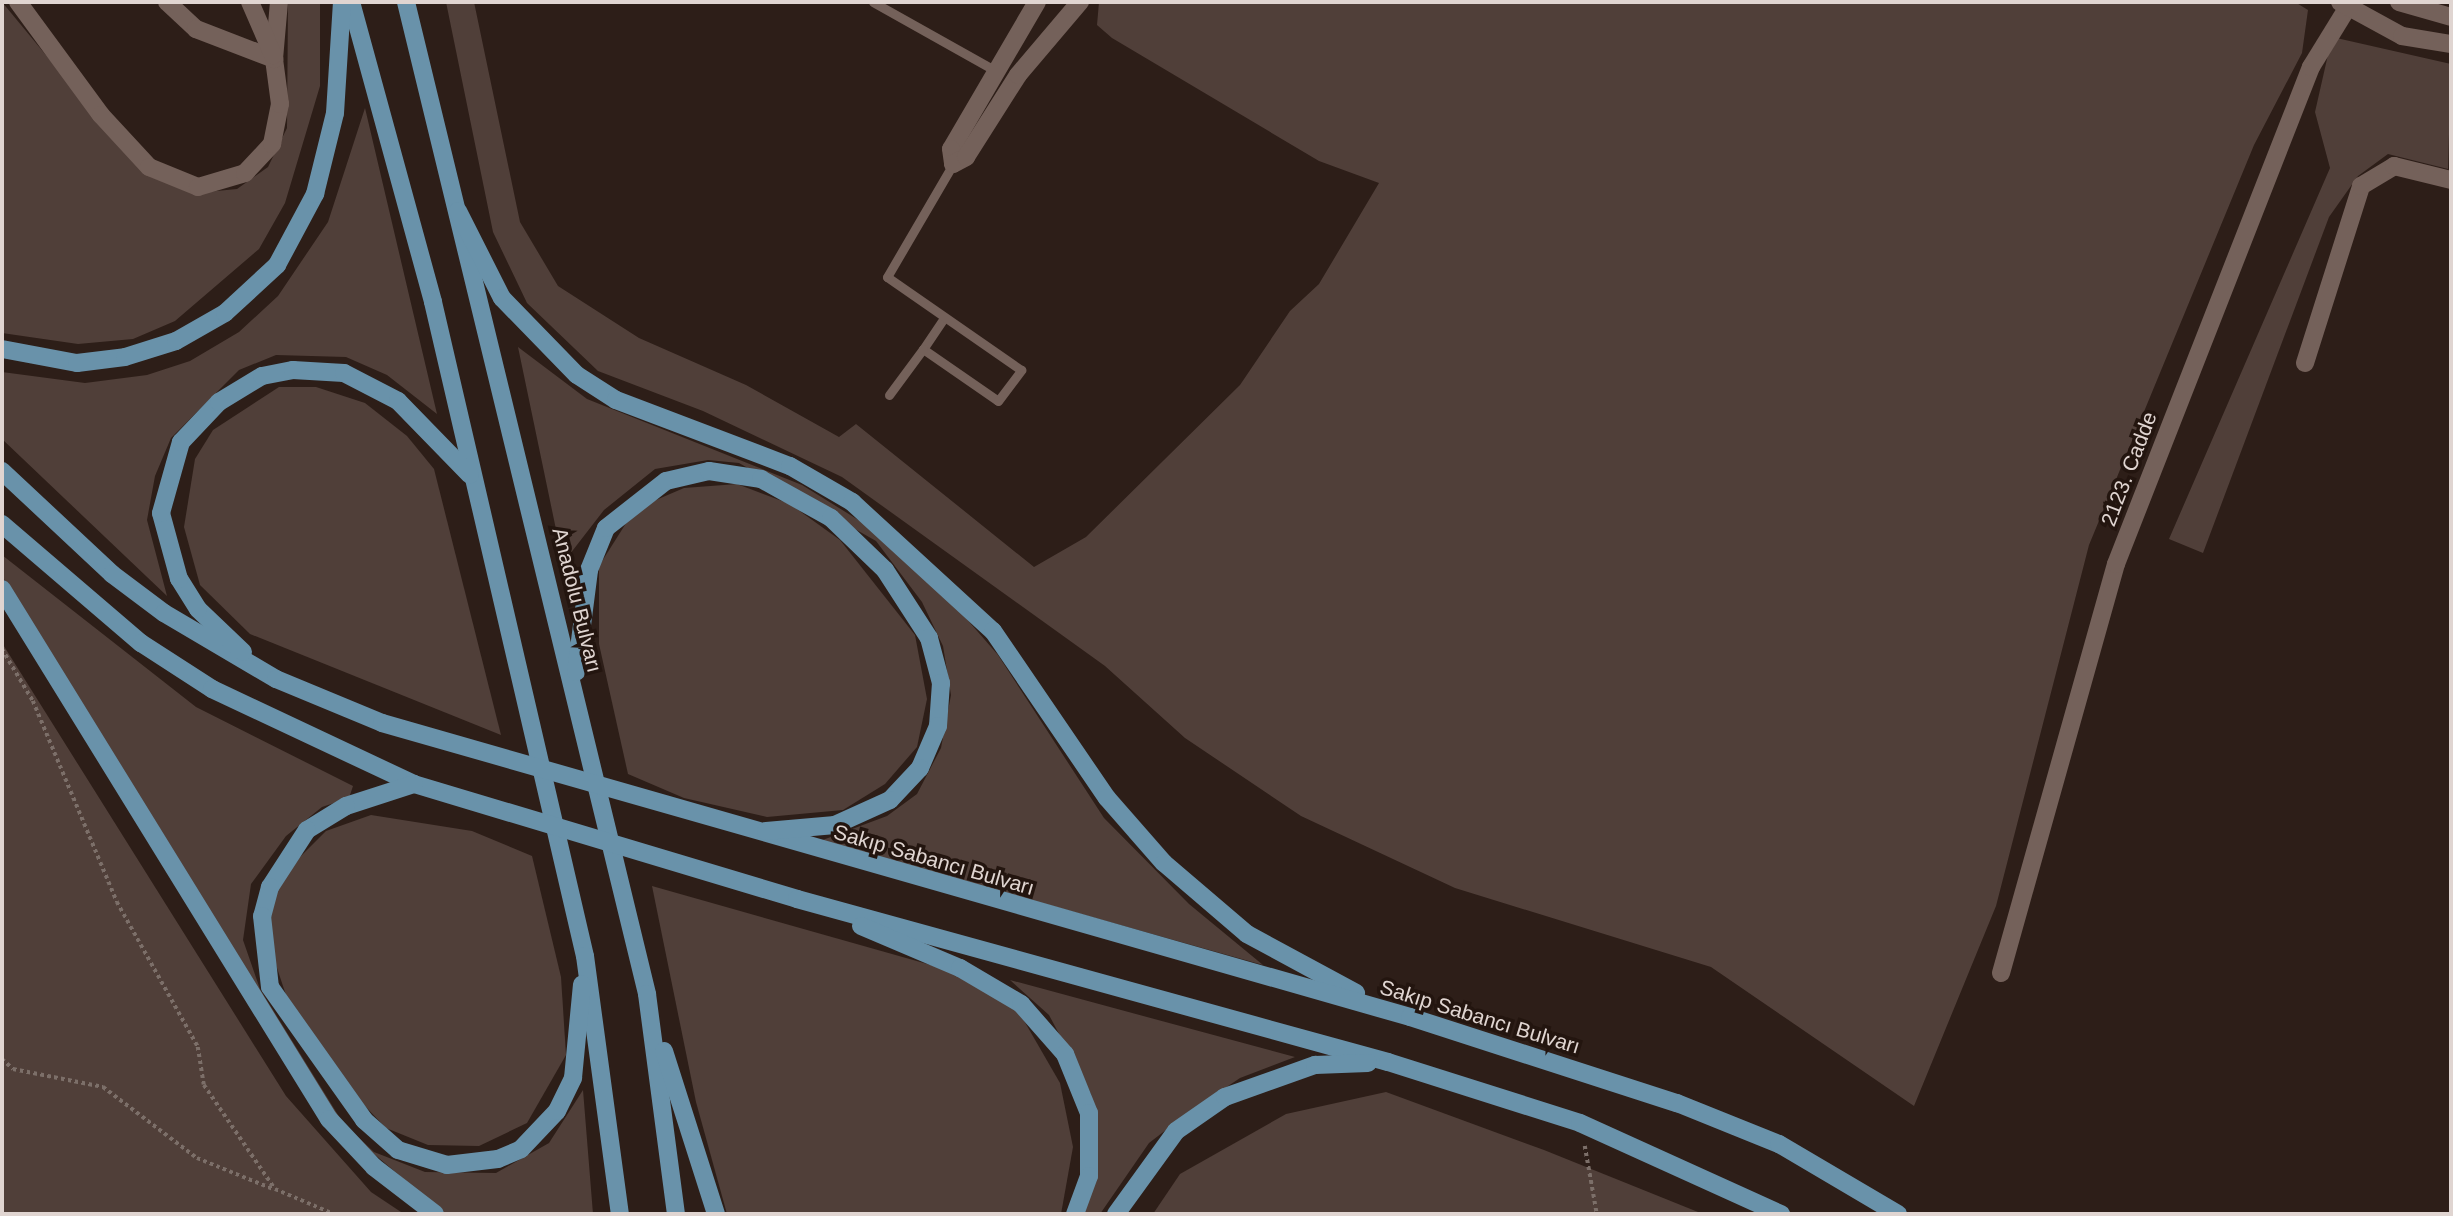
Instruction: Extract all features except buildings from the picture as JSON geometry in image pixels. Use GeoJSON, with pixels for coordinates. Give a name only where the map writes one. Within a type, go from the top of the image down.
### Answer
{"type":"FeatureCollection","features":[{"type":"Feature","properties":{"kind":"main road"},"geometry":{"type":"LineString","coordinates":[[2,349],[77,363],[125,357],[176,341],[225,313],[277,265],[315,194],[335,113],[342,2]]}},
{"type":"Feature","properties":{"kind":"main road"},"geometry":{"type":"LineString","coordinates":[[351,2],[473,480],[585,956],[620,1214]]}},
{"type":"Feature","properties":{"kind":"main road","name":"Anadolu Bulvarı"},"geometry":{"type":"LineString","coordinates":[[406,2],[574,682],[647,994],[676,1214]]}},
{"type":"Feature","properties":{"kind":"main road"},"geometry":{"type":"LineString","coordinates":[[458,211],[502,298],[577,375],[616,400],[790,466],[852,502],[993,631],[1107,798],[1164,863],[1247,934],[1410,1017]]}},
{"type":"Feature","properties":{"kind":"main road"},"geometry":{"type":"LineString","coordinates":[[276,678],[198,609],[167,549],[165,485],[181,442],[199,421],[262,376],[293,370],[344,373],[398,401],[473,480]]}},
{"type":"Feature","properties":{"kind":"main road","name":"Sakıp Sabancı Bulvarı"},"geometry":{"type":"LineString","coordinates":[[2,471],[112,574],[276,678],[382,723],[502,762],[1410,1017],[1677,1103],[1779,1144],[1898,1214]]}},
{"type":"Feature","properties":{"kind":"main road"},"geometry":{"type":"LineString","coordinates":[[574,682],[589,570],[606,528],[634,500],[666,481],[709,471],[761,479],[831,518],[885,570],[929,638],[941,683],[937,726],[920,768],[870,811],[835,825],[748,832]]}},
{"type":"Feature","properties":{"kind":"main road"},"geometry":{"type":"LineString","coordinates":[[2,524],[89,603],[212,689],[414,784],[797,899],[1388,1062],[1580,1123],[1781,1214]]}},
{"type":"Feature","properties":{"kind":"main road"},"geometry":{"type":"LineString","coordinates":[[2,589],[329,1119],[374,1167],[435,1214]]}},
{"type":"Feature","properties":{"kind":"main road"},"geometry":{"type":"LineString","coordinates":[[414,784],[346,806],[307,830],[270,887],[262,916],[270,987],[380,1137],[398,1150],[447,1165],[498,1159],[538,1135],[573,1078],[585,956]]}},
{"type":"Feature","properties":{"kind":"main road"},"geometry":{"type":"LineString","coordinates":[[797,899],[960,968],[1021,1004],[1065,1054],[1089,1113],[1089,1175],[1075,1214]]}},
{"type":"Feature","properties":{"kind":"main road"},"geometry":{"type":"LineString","coordinates":[[647,994],[716,1214]]}},
{"type":"Feature","properties":{"kind":"main road"},"geometry":{"type":"LineString","coordinates":[[1116,1214],[1176,1131],[1225,1097],[1315,1065],[1388,1062]]}},
{"type":"Feature","properties":{"kind":"street"},"geometry":{"type":"LineString","coordinates":[[18,2],[100,115],[149,167],[198,187],[245,173],[272,144],[280,104],[274,58],[279,2]]}},
{"type":"Feature","properties":{"kind":"street"},"geometry":{"type":"LineString","coordinates":[[167,2],[196,29],[274,58]]}},
{"type":"Feature","properties":{"kind":"street"},"geometry":{"type":"LineString","coordinates":[[250,2],[274,58]]}},
{"type":"Feature","properties":{"kind":"street"},"geometry":{"type":"LineString","coordinates":[[1037,2],[951,149],[953,164],[966,157],[1018,75],[1080,2]]}},
{"type":"Feature","properties":{"kind":"street"},"geometry":{"type":"LineString","coordinates":[[2399,2],[2451,17]]}},
{"type":"Feature","properties":{"kind":"street"},"geometry":{"type":"LineString","coordinates":[[2346,3],[2402,36],[2451,44]]}},
{"type":"Feature","properties":{"kind":"street","name":"2123. Cadde"},"geometry":{"type":"LineString","coordinates":[[2001,973],[2116,565],[2311,67],[2346,3]]}},
{"type":"Feature","properties":{"kind":"street"},"geometry":{"type":"LineString","coordinates":[[2305,363],[2361,186],[2394,166],[2451,180]]}},
{"type":"Feature","properties":{"kind":"lane"},"geometry":{"type":"LineString","coordinates":[[873,2],[996,71]]}},
{"type":"Feature","properties":{"kind":"lane"},"geometry":{"type":"LineString","coordinates":[[923,349],[998,401],[1021,370],[887,277],[953,164]]}},
{"type":"Feature","properties":{"kind":"lane"},"geometry":{"type":"LineString","coordinates":[[889,395],[944,318]]}},
{"type":"Feature","properties":{"kind":"path"},"geometry":{"type":"LineString","coordinates":[[2,649],[33,701],[117,902],[198,1047],[204,1085],[275,1189]]}},
{"type":"Feature","properties":{"kind":"path"},"geometry":{"type":"LineString","coordinates":[[2,1059],[13,1069],[103,1087],[197,1158],[334,1214]]}},
{"type":"Feature","properties":{"kind":"path"},"geometry":{"type":"LineString","coordinates":[[1580,1123],[1597,1214]]}},
{"type":"Feature","properties":{"kind":"shaded area"},"geometry":{"type":"Polygon","coordinates":[[[2,2],[141,170],[196,193],[237,189],[268,167],[287,128],[288,2],[320,2],[320,86],[285,203],[259,249],[175,321],[133,339],[78,344],[2,333],[2,2]]]}},
{"type":"Feature","properties":{"kind":"shaded area"},"geometry":{"type":"Polygon","coordinates":[[[446,2],[474,2],[520,222],[558,286],[639,338],[746,385],[839,437],[856,424],[1034,567],[1086,537],[1240,385],[1290,311],[1319,284],[1379,183],[1319,161],[1112,38],[1097,25],[1099,2],[2295,2],[2308,10],[2302,53],[2254,145],[2089,545],[1996,906],[1914,1106],[1711,967],[1455,888],[1301,816],[1185,738],[1105,666],[842,477],[703,411],[598,371],[527,303],[493,232],[446,2]]]}},
{"type":"Feature","properties":{"kind":"shaded area"},"geometry":{"type":"Polygon","coordinates":[[[2332,37],[2451,64],[2448,169],[2388,154],[2358,176],[2329,217],[2203,553],[2169,539],[2330,168],[2315,112],[2332,37]]]}},
{"type":"Feature","properties":{"kind":"shaded area"},"geometry":{"type":"Polygon","coordinates":[[[365,108],[437,414],[387,375],[346,357],[276,355],[239,370],[171,438],[155,476],[147,520],[167,596],[2,439],[2,372],[85,383],[147,375],[190,361],[239,332],[278,296],[328,222],[365,108]]]}},
{"type":"Feature","properties":{"kind":"shaded area"},"geometry":{"type":"Polygon","coordinates":[[[518,347],[587,399],[802,485],[881,534],[938,586],[998,655],[1104,818],[1189,904],[1263,965],[820,841],[887,816],[917,794],[941,748],[951,695],[943,646],[922,602],[876,541],[739,463],[708,460],[655,469],[604,510],[563,563],[518,347]]]}},
{"type":"Feature","properties":{"kind":"shaded area"},"geometry":{"type":"Polygon","coordinates":[[[279,387],[316,387],[365,403],[407,436],[434,469],[501,735],[250,634],[200,585],[184,527],[195,459],[213,430],[279,387]]]}},
{"type":"Feature","properties":{"kind":"shaded area"},"geometry":{"type":"Polygon","coordinates":[[[737,484],[790,504],[840,540],[915,635],[927,699],[917,747],[885,784],[843,810],[767,817],[684,798],[628,774],[599,644],[599,566],[635,509],[684,488],[737,484]]]}},
{"type":"Feature","properties":{"kind":"shaded area"},"geometry":{"type":"Polygon","coordinates":[[[2,555],[196,707],[353,786],[349,798],[322,807],[286,836],[251,884],[243,940],[260,989],[343,1123],[374,1152],[425,1172],[496,1173],[549,1143],[583,1090],[593,1214],[445,1214],[341,1126],[2,576],[2,555]]]}},
{"type":"Feature","properties":{"kind":"shaded area"},"geometry":{"type":"Polygon","coordinates":[[[2,643],[286,1096],[371,1192],[404,1214],[2,1214],[2,643]]]}},
{"type":"Feature","properties":{"kind":"shaded area"},"geometry":{"type":"Polygon","coordinates":[[[371,815],[472,831],[532,856],[561,977],[566,1055],[527,1123],[479,1146],[428,1145],[386,1128],[342,1082],[290,1007],[273,956],[265,915],[289,868],[326,831],[371,815]]]}},
{"type":"Feature","properties":{"kind":"shaded area"},"geometry":{"type":"Polygon","coordinates":[[[652,886],[945,969],[1019,1012],[1060,1083],[1073,1147],[1061,1214],[727,1214],[696,1102],[652,886]]]}},
{"type":"Feature","properties":{"kind":"shaded area"},"geometry":{"type":"Polygon","coordinates":[[[1010,980],[1295,1057],[1240,1078],[1188,1113],[1149,1143],[1100,1214],[1083,1214],[1096,1161],[1091,1094],[1049,1015],[1010,980]]]}},
{"type":"Feature","properties":{"kind":"shaded area"},"geometry":{"type":"Polygon","coordinates":[[[1386,1092],[1544,1150],[1703,1214],[1153,1214],[1180,1174],[1286,1114],[1386,1092]]]}}]}
